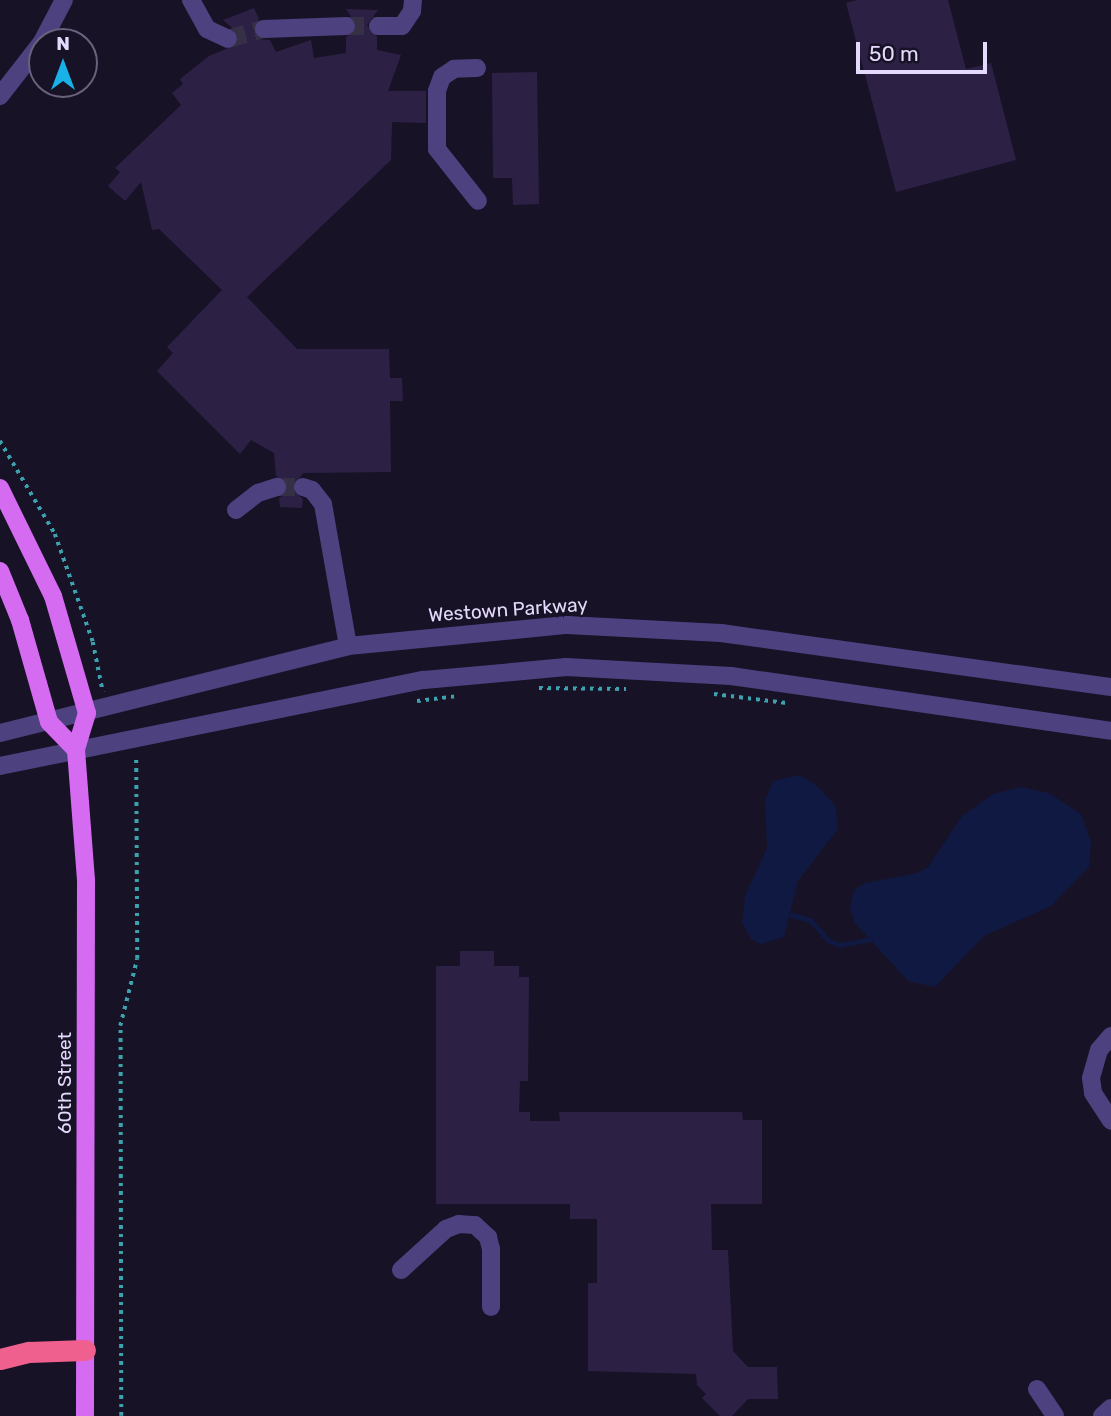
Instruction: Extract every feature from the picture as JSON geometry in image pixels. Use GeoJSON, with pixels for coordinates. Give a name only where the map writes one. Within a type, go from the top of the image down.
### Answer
{"type":"FeatureCollection","features":[{"type":"Feature","properties":{"kind":"highway"},"geometry":{"type":"LineString","coordinates":[[0,1359],[29,1352],[85,1350]]}},
{"type":"Feature","properties":{"kind":"main road"},"geometry":{"type":"LineString","coordinates":[[0,488],[53,596],[87,713]]}},
{"type":"Feature","properties":{"kind":"main road"},"geometry":{"type":"LineString","coordinates":[[0,572],[20,620],[49,722],[76,750]]}},
{"type":"Feature","properties":{"kind":"main road","name":"60th Street"},"geometry":{"type":"LineString","coordinates":[[85,1416],[86,881],[76,750],[87,713]]}},
{"type":"Feature","properties":{"kind":"street"},"geometry":{"type":"LineString","coordinates":[[49,28],[64,0]]}},
{"type":"Feature","properties":{"kind":"street"},"geometry":{"type":"LineString","coordinates":[[191,0],[207,29],[228,39]]}},
{"type":"Feature","properties":{"kind":"street"},"geometry":{"type":"LineString","coordinates":[[378,26],[402,26],[412,11],[413,0]]}},
{"type":"Feature","properties":{"kind":"street"},"geometry":{"type":"LineString","coordinates":[[264,29],[346,26]]}},
{"type":"Feature","properties":{"kind":"street"},"geometry":{"type":"LineString","coordinates":[[0,96],[28,60]]}},
{"type":"Feature","properties":{"kind":"street"},"geometry":{"type":"LineString","coordinates":[[477,68],[454,69],[442,77],[437,90],[437,136],[444,161],[478,201]]}},
{"type":"Feature","properties":{"kind":"street"},"geometry":{"type":"LineString","coordinates":[[236,510],[258,493],[277,487]]}},
{"type":"Feature","properties":{"kind":"street"},"geometry":{"type":"LineString","coordinates":[[303,487],[312,490],[323,504],[348,646]]}},
{"type":"Feature","properties":{"kind":"street","name":"Westown Parkway"},"geometry":{"type":"LineString","coordinates":[[0,733],[348,646],[478,631],[600,625],[720,633],[1111,687]]}},
{"type":"Feature","properties":{"kind":"street"},"geometry":{"type":"LineString","coordinates":[[0,766],[424,680],[566,667],[732,676],[1111,731]]}},
{"type":"Feature","properties":{"kind":"street"},"geometry":{"type":"LineString","coordinates":[[1111,1036],[1099,1050],[1091,1078],[1093,1093],[1111,1121]]}},
{"type":"Feature","properties":{"kind":"street"},"geometry":{"type":"LineString","coordinates":[[401,1270],[446,1229],[459,1224],[475,1225],[488,1237],[491,1249],[491,1307]]}},
{"type":"Feature","properties":{"kind":"street"},"geometry":{"type":"LineString","coordinates":[[1037,1389],[1055,1416]]}},
{"type":"Feature","properties":{"kind":"street"},"geometry":{"type":"LineString","coordinates":[[1102,1416],[1111,1408]]}},
{"type":"Feature","properties":{"kind":"path"},"geometry":{"type":"LineString","coordinates":[[0,441],[55,534],[93,642],[100,681]]}},
{"type":"Feature","properties":{"kind":"path"},"geometry":{"type":"LineString","coordinates":[[525,688],[640,690]]}},
{"type":"Feature","properties":{"kind":"path"},"geometry":{"type":"LineString","coordinates":[[706,693],[800,705]]}},
{"type":"Feature","properties":{"kind":"path"},"geometry":{"type":"LineString","coordinates":[[406,702],[459,696]]}},
{"type":"Feature","properties":{"kind":"path"},"geometry":{"type":"LineString","coordinates":[[121,1416],[120,1026],[137,959],[136,756],[149,753]]}},
{"type":"Feature","properties":{"kind":"water"},"geometry":{"type":"Polygon","coordinates":[[[799,775],[815,784],[836,806],[838,829],[798,881],[784,937],[761,944],[751,939],[742,923],[745,896],[767,848],[765,800],[773,781],[799,775]]]}},
{"type":"Feature","properties":{"kind":"water"},"geometry":{"type":"Polygon","coordinates":[[[1021,787],[1049,793],[1081,814],[1091,842],[1089,867],[1051,906],[984,936],[935,987],[908,981],[854,922],[850,907],[854,890],[865,883],[917,873],[928,867],[962,816],[993,794],[1021,787]]]}},
{"type":"Feature","properties":{"kind":"building"},"geometry":{"type":"Polygon","coordinates":[[[857,0],[948,0],[966,69],[991,63],[1016,160],[896,192],[846,3],[857,0]]]}},
{"type":"Feature","properties":{"kind":"building"},"geometry":{"type":"Polygon","coordinates":[[[254,8],[259,19],[253,30],[258,39],[270,40],[276,52],[311,40],[314,58],[346,53],[346,37],[357,26],[346,9],[378,10],[367,25],[377,37],[377,50],[401,55],[388,91],[426,91],[426,123],[392,122],[391,160],[247,297],[297,349],[389,349],[390,378],[402,378],[403,401],[390,401],[391,472],[303,473],[292,489],[303,499],[302,508],[280,507],[279,498],[286,494],[288,484],[276,476],[274,453],[251,440],[240,454],[157,371],[173,353],[167,347],[222,290],[159,229],[152,230],[141,182],[125,201],[108,186],[120,172],[115,168],[181,105],[172,93],[183,84],[180,79],[209,56],[238,44],[238,33],[223,20],[254,8]]]}},
{"type":"Feature","properties":{"kind":"building"},"geometry":{"type":"Polygon","coordinates":[[[537,72],[539,204],[513,205],[512,178],[493,178],[492,73],[537,72]]]}},
{"type":"Feature","properties":{"kind":"building"},"geometry":{"type":"Polygon","coordinates":[[[460,951],[494,951],[494,966],[519,966],[519,977],[529,977],[528,1081],[520,1081],[519,1112],[530,1112],[530,1121],[560,1121],[559,1112],[742,1112],[743,1120],[762,1120],[762,1204],[711,1204],[712,1250],[728,1250],[733,1351],[748,1367],[777,1367],[778,1399],[748,1399],[732,1416],[720,1416],[702,1398],[706,1394],[697,1385],[696,1374],[588,1371],[588,1283],[597,1283],[597,1219],[570,1219],[570,1204],[436,1204],[436,966],[460,966],[460,951]]]}},
{"type":"Feature","properties":{"kind":"waterway"},"geometry":{"type":"LineString","coordinates":[[792,915],[810,920],[829,941],[840,945],[870,939]]}},
{"type":"Feature","properties":{"kind":"tunnel"},"geometry":{"type":"LineString","coordinates":[[346,26],[378,26]]}},
{"type":"Feature","properties":{"kind":"tunnel"},"geometry":{"type":"LineString","coordinates":[[228,39],[264,29]]}},
{"type":"Feature","properties":{"kind":"tunnel"},"geometry":{"type":"LineString","coordinates":[[277,487],[303,487]]}}]}
